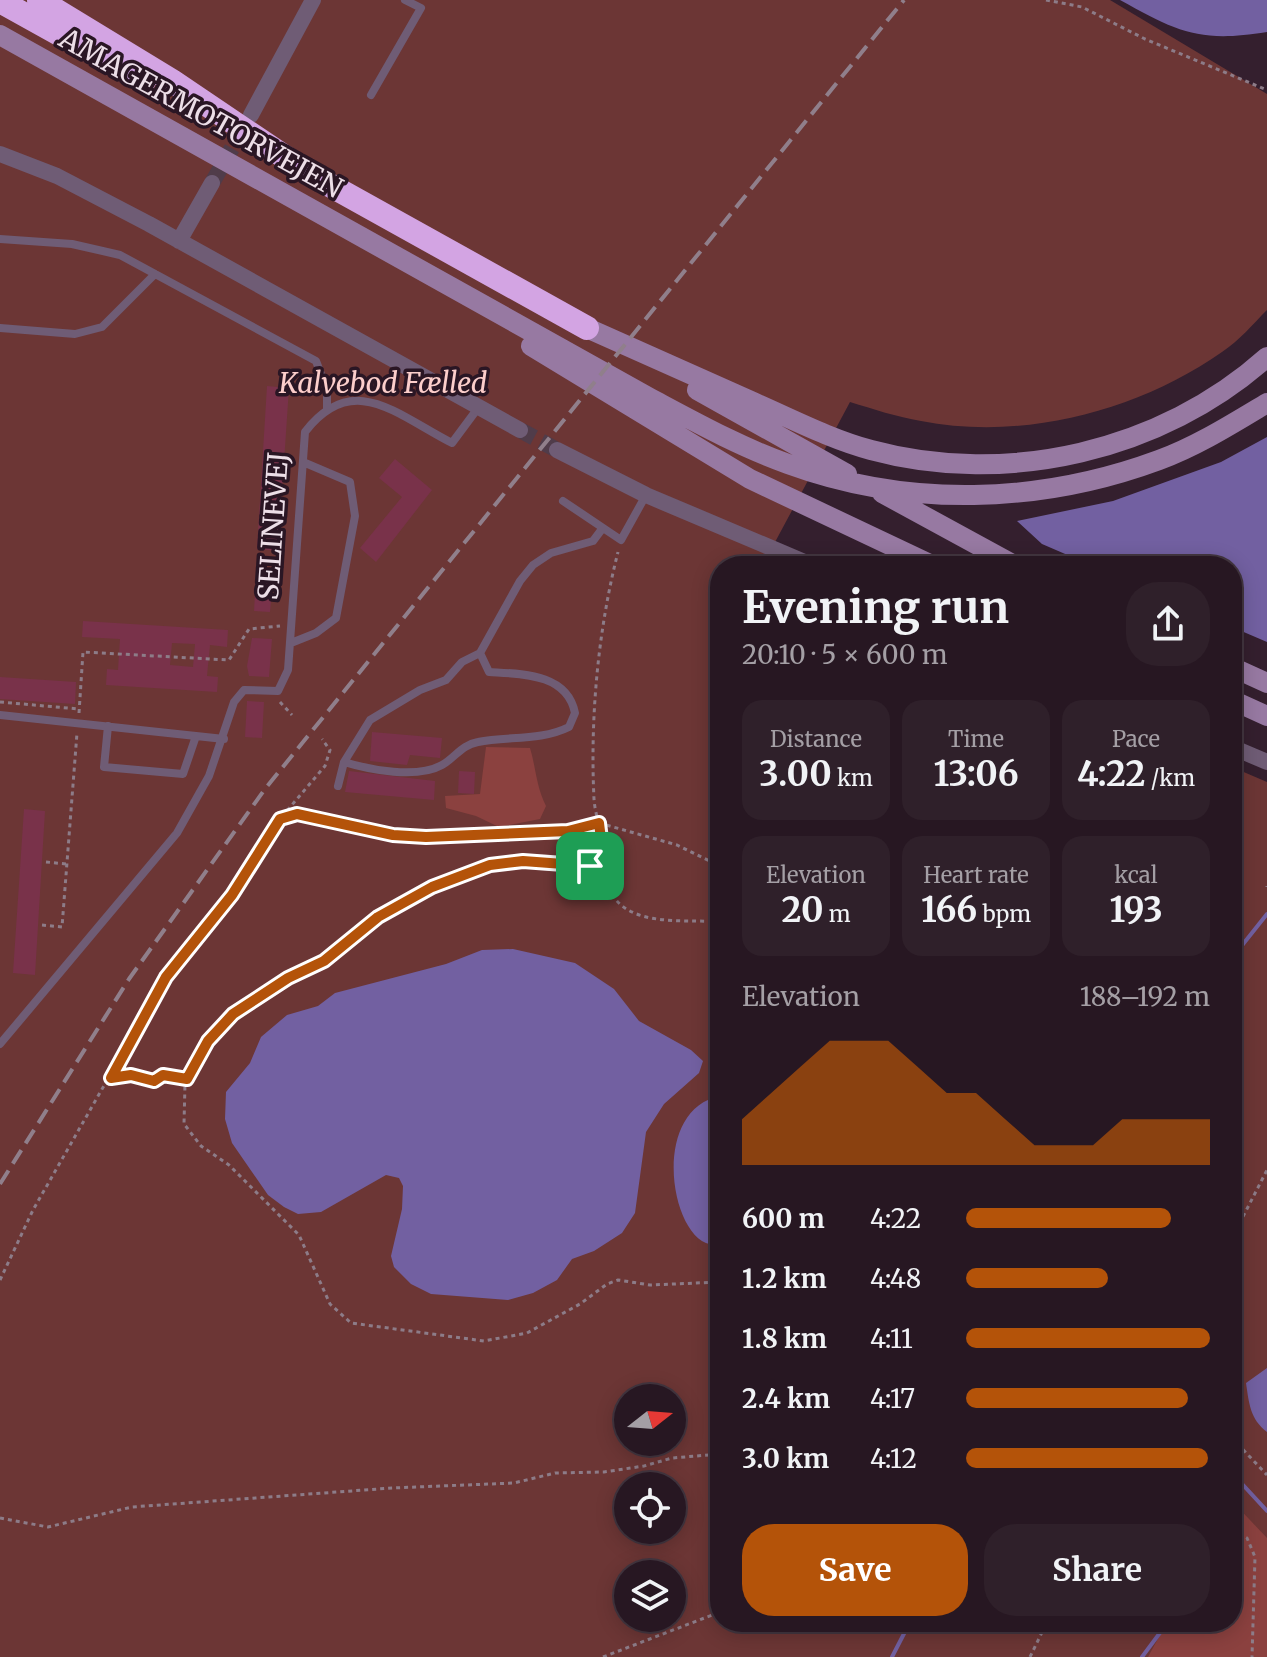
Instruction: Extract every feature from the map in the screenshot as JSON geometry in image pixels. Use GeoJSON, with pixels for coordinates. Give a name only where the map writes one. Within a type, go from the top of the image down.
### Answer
{"type":"FeatureCollection","features":[{"type":"Feature","properties":{"kind":"highway"},"geometry":{"type":"LineString","coordinates":[[39,0],[172,81],[310,174],[587,328]]}},
{"type":"Feature","properties":{"kind":"highway","name":"AMAGERMOTORVEJEN"},"geometry":{"type":"LineString","coordinates":[[0,1],[310,174]]}},
{"type":"Feature","properties":{"kind":"street"},"geometry":{"type":"LineString","coordinates":[[251,115],[313,0]]}},
{"type":"Feature","properties":{"kind":"street","name":"AMAGERMOTORVEJEN"},"geometry":{"type":"LineString","coordinates":[[0,35],[373,244]]}},
{"type":"Feature","properties":{"kind":"street"},"geometry":{"type":"LineString","coordinates":[[0,154],[57,176],[520,430]]}},
{"type":"Feature","properties":{"kind":"street"},"geometry":{"type":"LineString","coordinates":[[179,241],[212,183]]}},
{"type":"Feature","properties":{"kind":"street"},"geometry":{"type":"LineString","coordinates":[[373,244],[735,442],[789,465],[870,486],[948,496],[1021,494],[1091,482],[1160,460],[1212,436],[1267,403]]}},
{"type":"Feature","properties":{"kind":"street"},"geometry":{"type":"LineString","coordinates":[[373,244],[694,448],[806,508],[912,556]]}},
{"type":"Feature","properties":{"kind":"street"},"geometry":{"type":"LineString","coordinates":[[587,328],[824,434],[871,450],[947,462],[995,464],[1059,458],[1120,442],[1177,418],[1234,383],[1267,357]]}},
{"type":"Feature","properties":{"kind":"street"},"geometry":{"type":"LineString","coordinates":[[587,328],[998,556]]}},
{"type":"Feature","properties":{"kind":"street"},"geometry":{"type":"LineString","coordinates":[[557,450],[646,495],[790,556]]}},
{"type":"Feature","properties":{"kind":"street"},"geometry":{"type":"LineString","coordinates":[[1242,672],[1267,683]]}},
{"type":"Feature","properties":{"kind":"street"},"geometry":{"type":"LineString","coordinates":[[1242,705],[1267,716]]}},
{"type":"Feature","properties":{"kind":"street"},"geometry":{"type":"LineString","coordinates":[[1242,751],[1267,762]]}},
{"type":"Feature","properties":{"kind":"lane"},"geometry":{"type":"LineString","coordinates":[[371,95],[421,8],[405,0]]}},
{"type":"Feature","properties":{"kind":"lane"},"geometry":{"type":"LineString","coordinates":[[0,239],[72,244],[120,255],[316,361],[327,390],[327,408]]}},
{"type":"Feature","properties":{"kind":"lane"},"geometry":{"type":"LineString","coordinates":[[0,328],[75,334],[102,327],[155,274]]}},
{"type":"Feature","properties":{"kind":"lane"},"geometry":{"type":"LineString","coordinates":[[327,408],[338,401],[355,399],[372,402],[452,443],[478,408]]}},
{"type":"Feature","properties":{"kind":"lane","name":"SELINEVEJ"},"geometry":{"type":"LineString","coordinates":[[278,691],[288,670],[291,643],[305,432],[327,408]]}},
{"type":"Feature","properties":{"kind":"lane"},"geometry":{"type":"LineString","coordinates":[[291,643],[316,633],[336,618],[355,516],[350,482],[303,462]]}},
{"type":"Feature","properties":{"kind":"lane"},"geometry":{"type":"LineString","coordinates":[[563,501],[621,540],[646,495]]}},
{"type":"Feature","properties":{"kind":"lane"},"geometry":{"type":"LineString","coordinates":[[338,786],[344,762],[370,720],[420,690],[446,680],[462,662],[480,653],[520,581],[533,565],[551,553],[593,541],[602,529]]}},
{"type":"Feature","properties":{"kind":"lane"},"geometry":{"type":"LineString","coordinates":[[344,762],[367,768],[431,768],[472,743],[537,737],[569,727],[575,713],[563,689],[525,674],[489,672],[480,653]]}},
{"type":"Feature","properties":{"kind":"lane"},"geometry":{"type":"LineString","coordinates":[[0,1044],[177,833],[193,809],[224,739],[234,702],[244,690],[278,691]]}},
{"type":"Feature","properties":{"kind":"lane"},"geometry":{"type":"LineString","coordinates":[[0,715],[224,739]]}},
{"type":"Feature","properties":{"kind":"lane"},"geometry":{"type":"LineString","coordinates":[[108,726],[104,767],[183,774],[196,736]]}},
{"type":"Feature","properties":{"kind":"path"},"geometry":{"type":"LineString","coordinates":[[1046,0],[1082,7],[1145,39],[1267,90]]}},
{"type":"Feature","properties":{"kind":"path"},"geometry":{"type":"LineString","coordinates":[[621,540],[608,592],[595,724],[594,802],[606,879],[615,898],[629,910],[678,921],[710,922]]}},
{"type":"Feature","properties":{"kind":"path"},"geometry":{"type":"LineString","coordinates":[[278,691],[284,709],[292,715]]}},
{"type":"Feature","properties":{"kind":"path"},"geometry":{"type":"LineString","coordinates":[[0,702],[79,709]]}},
{"type":"Feature","properties":{"kind":"path"},"geometry":{"type":"LineString","coordinates":[[0,1280],[33,1210],[166,977],[232,895],[280,819],[325,766],[330,750],[322,739]]}},
{"type":"Feature","properties":{"kind":"path"},"geometry":{"type":"LineString","coordinates":[[280,819],[297,814],[393,835],[426,837],[568,831],[599,823],[677,845],[710,861]]}},
{"type":"Feature","properties":{"kind":"path"},"geometry":{"type":"LineString","coordinates":[[590,866],[602,855],[603,848]]}},
{"type":"Feature","properties":{"kind":"path"},"geometry":{"type":"LineString","coordinates":[[46,862],[67,864]]}},
{"type":"Feature","properties":{"kind":"path"},"geometry":{"type":"LineString","coordinates":[[606,879],[590,866],[502,862],[403,901],[324,961],[288,978],[233,1014],[208,1041],[187,1079],[182,1114],[188,1132],[201,1146],[229,1165],[299,1235],[330,1304],[351,1323],[484,1341],[527,1333],[618,1280],[650,1285],[710,1282]]}},
{"type":"Feature","properties":{"kind":"path"},"geometry":{"type":"LineString","coordinates":[[111,1078],[131,1075],[154,1081],[163,1075],[187,1079]]}},
{"type":"Feature","properties":{"kind":"path"},"geometry":{"type":"LineString","coordinates":[[1242,1219],[1267,1170]]}},
{"type":"Feature","properties":{"kind":"path"},"geometry":{"type":"LineString","coordinates":[[1242,1449],[1267,1475]]}},
{"type":"Feature","properties":{"kind":"path"},"geometry":{"type":"LineString","coordinates":[[0,1518],[48,1527],[132,1507],[392,1488],[514,1483],[555,1473],[604,1472],[672,1458],[710,1455]]}},
{"type":"Feature","properties":{"kind":"path"},"geometry":{"type":"LineString","coordinates":[[1242,1535],[1247,1538],[1255,1557],[1252,1657]]}},
{"type":"Feature","properties":{"kind":"path"},"geometry":{"type":"LineString","coordinates":[[603,1657],[615,1650],[674,1633],[710,1617]]}},
{"type":"Feature","properties":{"kind":"path"},"geometry":{"type":"LineString","coordinates":[[1030,1657],[1042,1632]]}},
{"type":"Feature","properties":{"kind":"green space","name":"Kalvebod Fælled"},"geometry":{"type":"Polygon","coordinates":[[[0,0],[1110,0],[1267,94],[1267,310],[1234,343],[1189,373],[1154,390],[1117,405],[1039,424],[960,426],[912,419],[850,402],[768,556],[710,556],[710,1632],[1242,1632],[1242,771],[1267,782],[1267,1657],[0,1657],[0,0]]]}},
{"type":"Feature","properties":{"kind":"shaded area"},"geometry":{"type":"Polygon","coordinates":[[[1120,0],[1267,0],[1267,32],[1224,36],[1190,32],[1120,0]]]}},
{"type":"Feature","properties":{"kind":"shaded area"},"geometry":{"type":"Polygon","coordinates":[[[1267,437],[1267,642],[1242,631],[1242,556],[1070,556],[1042,544],[1017,521],[1113,501],[1221,462],[1267,437]]]}},
{"type":"Feature","properties":{"kind":"shaded area"},"geometry":{"type":"Polygon","coordinates":[[[486,747],[530,748],[546,806],[540,819],[499,827],[476,816],[446,808],[445,796],[480,794],[486,747]]]}},
{"type":"Feature","properties":{"kind":"shaded area"},"geometry":{"type":"Polygon","coordinates":[[[513,949],[575,963],[614,989],[639,1021],[691,1050],[703,1061],[699,1073],[664,1104],[646,1132],[635,1213],[622,1233],[594,1251],[572,1259],[557,1280],[533,1293],[508,1300],[431,1294],[411,1284],[394,1267],[391,1256],[402,1209],[403,1186],[399,1178],[386,1175],[321,1212],[298,1214],[268,1195],[232,1143],[225,1119],[226,1092],[250,1063],[261,1037],[287,1015],[318,1006],[335,993],[446,964],[482,950],[513,949]]]}},
{"type":"Feature","properties":{"kind":"shaded area"},"geometry":{"type":"Polygon","coordinates":[[[710,1101],[710,1243],[703,1242],[690,1228],[680,1206],[674,1180],[675,1153],[682,1127],[697,1107],[710,1101]]]}},
{"type":"Feature","properties":{"kind":"shaded area"},"geometry":{"type":"Polygon","coordinates":[[[1267,1368],[1267,1432],[1254,1416],[1246,1383],[1267,1368]]]}},
{"type":"Feature","properties":{"kind":"shaded area"},"geometry":{"type":"Polygon","coordinates":[[[1242,1512],[1267,1538],[1267,1657],[1148,1657],[1162,1632],[1242,1632],[1242,1512]]]}},
{"type":"Feature","properties":{"kind":"building"},"geometry":{"type":"Polygon","coordinates":[[[267,386],[289,388],[278,551],[257,549],[267,386]]]}},
{"type":"Feature","properties":{"kind":"building"},"geometry":{"type":"Polygon","coordinates":[[[395,459],[432,490],[376,562],[360,548],[402,497],[379,478],[395,459]]]}},
{"type":"Feature","properties":{"kind":"building"},"geometry":{"type":"Polygon","coordinates":[[[256,576],[273,577],[270,612],[254,611],[256,576]]]}},
{"type":"Feature","properties":{"kind":"building"},"geometry":{"type":"Polygon","coordinates":[[[83,621],[228,630],[227,647],[210,645],[207,676],[218,677],[217,692],[106,685],[107,669],[118,670],[120,639],[82,637],[83,621]],[[172,643],[170,665],[193,667],[195,644],[172,643]]]}},
{"type":"Feature","properties":{"kind":"building"},"geometry":{"type":"Polygon","coordinates":[[[252,638],[272,639],[269,677],[249,676],[247,666],[252,638]]]}},
{"type":"Feature","properties":{"kind":"building"},"geometry":{"type":"Polygon","coordinates":[[[0,677],[76,682],[75,704],[0,699],[0,677]]]}},
{"type":"Feature","properties":{"kind":"building"},"geometry":{"type":"Polygon","coordinates":[[[247,701],[264,702],[262,738],[245,737],[247,701]]]}},
{"type":"Feature","properties":{"kind":"building"},"geometry":{"type":"Polygon","coordinates":[[[372,732],[442,738],[440,758],[410,755],[407,765],[370,761],[372,732]]]}},
{"type":"Feature","properties":{"kind":"building"},"geometry":{"type":"Polygon","coordinates":[[[349,771],[435,781],[434,800],[345,792],[349,771]]]}},
{"type":"Feature","properties":{"kind":"building"},"geometry":{"type":"Polygon","coordinates":[[[459,771],[475,772],[474,794],[458,793],[459,771]]]}},
{"type":"Feature","properties":{"kind":"building"},"geometry":{"type":"Polygon","coordinates":[[[24,809],[45,811],[35,975],[13,973],[24,809]]]}},
{"type":"Feature","properties":{"kind":"waterway"},"geometry":{"type":"LineString","coordinates":[[1242,945],[1267,914]]}},
{"type":"Feature","properties":{"kind":"waterway"},"geometry":{"type":"LineString","coordinates":[[1242,1484],[1267,1511]]}},
{"type":"Feature","properties":{"kind":"waterway"},"geometry":{"type":"LineString","coordinates":[[892,1657],[905,1632]]}},
{"type":"Feature","properties":{"kind":"waterway"},"geometry":{"type":"LineString","coordinates":[[1142,1657],[1161,1632]]}},
{"type":"Feature","properties":{"kind":"tunnel"},"geometry":{"type":"LineString","coordinates":[[212,183],[247,122]]}},
{"type":"Feature","properties":{"kind":"tunnel"},"geometry":{"type":"LineString","coordinates":[[520,430],[557,450]]}},
{"type":"Feature","properties":{"kind":"railway"},"geometry":{"type":"LineString","coordinates":[[0,1184],[129,979],[265,789],[904,0]]}},
{"type":"Feature","properties":{"kind":"route"},"geometry":{"type":"LineString","coordinates":[[297,814],[393,835],[426,837],[568,831],[599,823],[606,879],[590,866],[502,862],[432,887],[378,917],[324,961],[255,997],[233,1014],[200,1052],[187,1079],[163,1075],[154,1081],[131,1075],[111,1078],[166,977],[232,895],[280,819],[297,814]]}}]}
